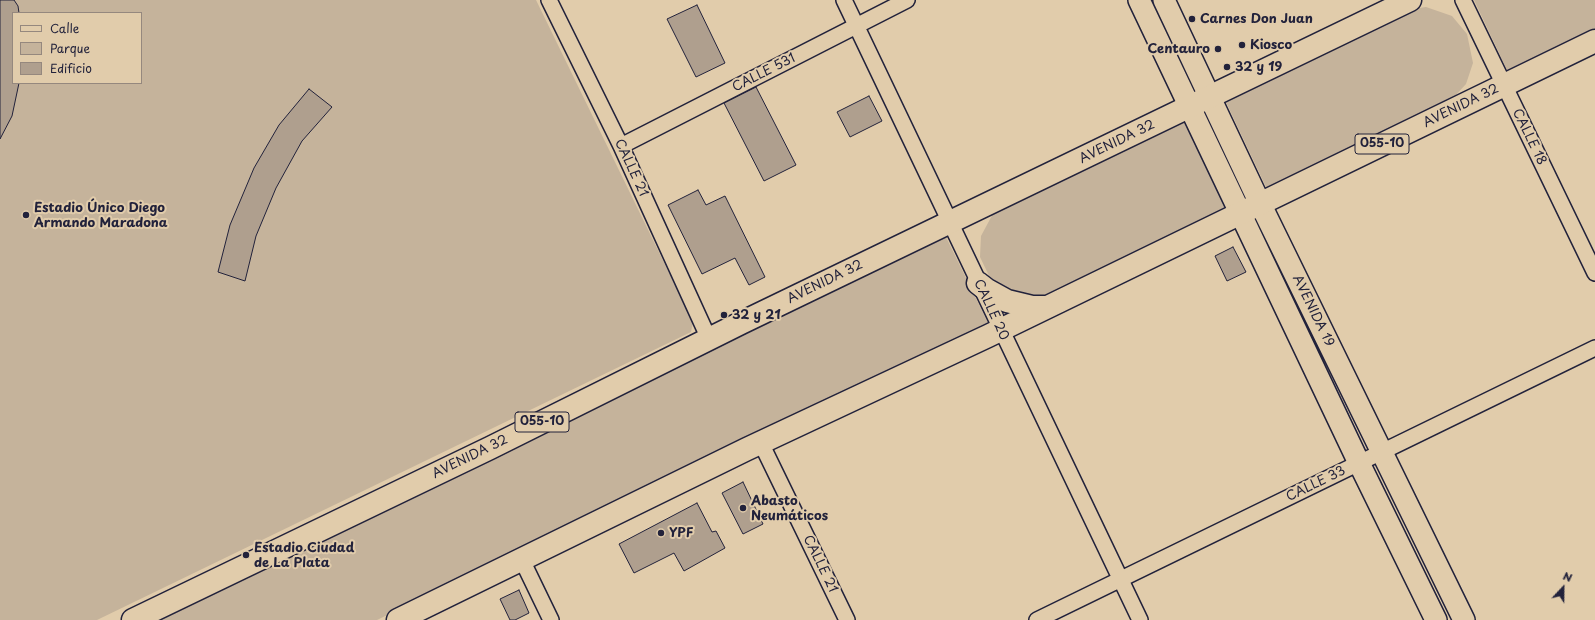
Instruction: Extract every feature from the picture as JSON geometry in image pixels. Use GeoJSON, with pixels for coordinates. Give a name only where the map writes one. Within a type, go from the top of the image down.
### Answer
{"type":"FeatureCollection","features":[{"type":"Feature","properties":{"kind":"highway","name":"AVENIDA 32"},"geometry":{"type":"LineString","coordinates":[[133,620],[490,448],[709,339],[1410,0]]}},
{"type":"Feature","properties":{"kind":"highway","name":"AVENIDA 32"},"geometry":{"type":"LineString","coordinates":[[398,620],[761,443],[1000,330],[1595,41]]}},
{"type":"Feature","properties":{"kind":"highway"},"geometry":{"type":"LineString","coordinates":[[978,283],[987,290],[1007,301],[1032,307],[1045,308]]}},
{"type":"Feature","properties":{"kind":"main road","name":"AVENIDA 19"},"geometry":{"type":"LineString","coordinates":[[1139,0],[1359,463],[1436,620]]}},
{"type":"Feature","properties":{"kind":"main road","name":"AVENIDA 19"},"geometry":{"type":"LineString","coordinates":[[1164,0],[1260,203],[1464,620]]}},
{"type":"Feature","properties":{"kind":"street","name":"CALLE 21"},"geometry":{"type":"LineString","coordinates":[[549,0],[621,146],[709,339]]}},
{"type":"Feature","properties":{"kind":"street","name":"CALLE 20"},"geometry":{"type":"LineString","coordinates":[[844,0],[1000,330],[1140,620]]}},
{"type":"Feature","properties":{"kind":"street","name":"CALLE 531"},"geometry":{"type":"LineString","coordinates":[[621,146],[907,0]]}},
{"type":"Feature","properties":{"kind":"street","name":"CALLE 18"},"geometry":{"type":"LineString","coordinates":[[1463,0],[1595,273]]}},
{"type":"Feature","properties":{"kind":"street","name":"CALLE 33"},"geometry":{"type":"LineString","coordinates":[[1037,620],[1595,348]]}},
{"type":"Feature","properties":{"kind":"street","name":"CALLE 21"},"geometry":{"type":"LineString","coordinates":[[761,443],[847,620]]}},
{"type":"Feature","properties":{"kind":"street"},"geometry":{"type":"LineString","coordinates":[[522,560],[551,620]]}},
{"type":"Feature","properties":{"kind":"green space"},"geometry":{"type":"Polygon","coordinates":[[[0,0],[536,0],[693,322],[691,332],[97,620],[0,620],[0,0]]]}},
{"type":"Feature","properties":{"kind":"green space"},"geometry":{"type":"Polygon","coordinates":[[[1474,0],[1595,0],[1595,30],[1508,72],[1474,0]]]}},
{"type":"Feature","properties":{"kind":"green space"},"geometry":{"type":"Polygon","coordinates":[[[1426,7],[1452,16],[1467,34],[1473,63],[1466,84],[1454,97],[1273,188],[1266,187],[1224,98],[1406,10],[1426,7]]]}},
{"type":"Feature","properties":{"kind":"green space"},"geometry":{"type":"Polygon","coordinates":[[[1187,117],[1231,206],[1038,299],[1010,295],[993,284],[980,257],[981,236],[996,208],[1187,117]]]}},
{"type":"Feature","properties":{"kind":"green space"},"geometry":{"type":"Polygon","coordinates":[[[944,233],[988,323],[377,620],[148,620],[944,233]]]}},
{"type":"Feature","properties":{"kind":"building"},"geometry":{"type":"Polygon","coordinates":[[[0,0],[14,0],[18,6],[19,12],[12,12],[12,84],[19,84],[12,116],[0,139],[0,0]]]}},
{"type":"Feature","properties":{"kind":"building"},"geometry":{"type":"Polygon","coordinates":[[[697,5],[725,63],[696,77],[667,19],[697,5]]]}},
{"type":"Feature","properties":{"kind":"building"},"geometry":{"type":"Polygon","coordinates":[[[756,87],[796,165],[764,181],[724,103],[756,87]]]}},
{"type":"Feature","properties":{"kind":"building"},"geometry":{"type":"Polygon","coordinates":[[[309,89],[332,107],[302,141],[276,188],[256,236],[245,281],[218,272],[230,225],[254,168],[279,125],[309,89]]]}},
{"type":"Feature","properties":{"kind":"building"},"geometry":{"type":"Polygon","coordinates":[[[869,96],[882,121],[850,137],[837,112],[869,96]]]}},
{"type":"Feature","properties":{"kind":"building"},"geometry":{"type":"Polygon","coordinates":[[[698,190],[706,205],[725,196],[765,277],[749,285],[735,258],[702,274],[668,205],[698,190]]]}},
{"type":"Feature","properties":{"kind":"building"},"geometry":{"type":"Polygon","coordinates":[[[1233,247],[1246,272],[1227,281],[1215,256],[1233,247]]]}},
{"type":"Feature","properties":{"kind":"building","name":"Abasto Neumáticos"},"geometry":{"type":"Polygon","coordinates":[[[743,482],[763,524],[743,534],[722,493],[743,482]]]}},
{"type":"Feature","properties":{"kind":"building"},"geometry":{"type":"Polygon","coordinates":[[[697,503],[712,532],[716,531],[725,548],[684,571],[674,553],[634,573],[619,544],[697,503]]]}},
{"type":"Feature","properties":{"kind":"building"},"geometry":{"type":"Polygon","coordinates":[[[519,590],[529,613],[515,620],[510,620],[500,599],[519,590]]]}},
{"type":"Feature","properties":{"kind":"place","name":"Carnes Don Juan"},"geometry":{"type":"Point","coordinates":[1192,19]}},
{"type":"Feature","properties":{"kind":"place","name":"Kiosco"},"geometry":{"type":"Point","coordinates":[1242,45]}},
{"type":"Feature","properties":{"kind":"place","name":"Centauro"},"geometry":{"type":"Point","coordinates":[1218,49]}},
{"type":"Feature","properties":{"kind":"place","name":"32 y 19"},"geometry":{"type":"Point","coordinates":[1227,67]}},
{"type":"Feature","properties":{"kind":"place","name":"Estadio Único Diego Armando Maradona"},"geometry":{"type":"Point","coordinates":[26,215]}},
{"type":"Feature","properties":{"kind":"place","name":"32 y 21"},"geometry":{"type":"Point","coordinates":[724,315]}},
{"type":"Feature","properties":{"kind":"place","name":"Abasto Neumáticos"},"geometry":{"type":"Point","coordinates":[743,508]}},
{"type":"Feature","properties":{"kind":"place","name":"YPF"},"geometry":{"type":"Point","coordinates":[661,533]}},
{"type":"Feature","properties":{"kind":"place","name":"Estadio Ciudad de La Plata"},"geometry":{"type":"Point","coordinates":[246,555]}}]}
